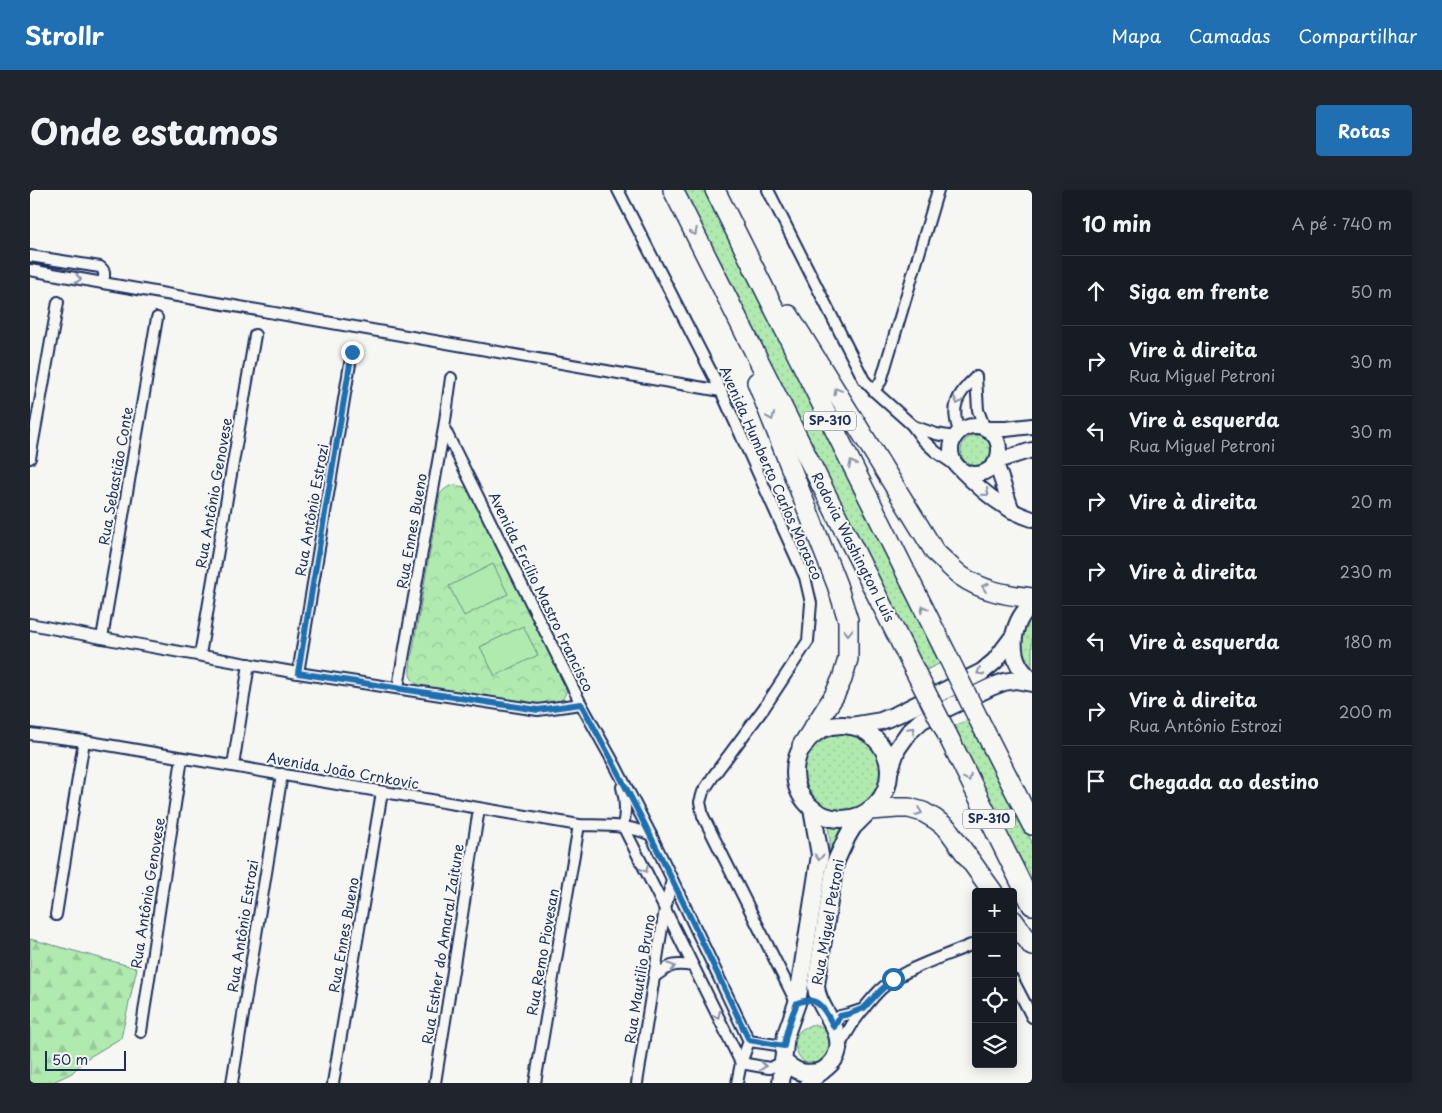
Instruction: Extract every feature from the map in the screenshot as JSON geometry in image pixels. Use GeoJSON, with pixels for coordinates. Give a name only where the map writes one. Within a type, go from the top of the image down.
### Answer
{"type":"FeatureCollection","features":[{"type":"Feature","properties":{"kind":"highway","name":"Rodovia Washington Luís"},"geometry":{"type":"LineString","coordinates":[[673,190],[1032,905]]}},
{"type":"Feature","properties":{"kind":"highway","name":"SP-310"},"geometry":{"type":"LineString","coordinates":[[715,190],[1032,825]]}},
{"type":"Feature","properties":{"kind":"highway"},"geometry":{"type":"LineString","coordinates":[[730,220],[935,552],[961,576],[980,586],[1006,594],[1032,598]]}},
{"type":"Feature","properties":{"kind":"highway"},"geometry":{"type":"LineString","coordinates":[[714,274],[837,585],[848,620],[848,659],[842,679],[834,696],[802,746]]}},
{"type":"Feature","properties":{"kind":"highway"},"geometry":{"type":"LineString","coordinates":[[869,811],[909,808],[923,812],[935,819],[947,828],[990,888]]}},
{"type":"Feature","properties":{"kind":"highway"},"geometry":{"type":"LineString","coordinates":[[1017,925],[1032,946]]}},
{"type":"Feature","properties":{"kind":"main road"},"geometry":{"type":"LineString","coordinates":[[1032,604],[1022,614],[1016,625],[1013,637],[1014,651],[1018,664],[1032,682]]}},
{"type":"Feature","properties":{"kind":"main road"},"geometry":{"type":"LineString","coordinates":[[1013,637],[995,661],[982,672],[898,714],[881,721],[851,726],[837,725],[823,729],[811,736],[802,746],[796,759],[794,772],[796,786],[802,799],[812,809],[824,816],[839,820],[853,818],[869,811],[881,799],[887,786],[889,772],[897,749],[909,732],[922,720],[1004,682],[1016,680],[1032,682]]}},
{"type":"Feature","properties":{"kind":"main road"},"geometry":{"type":"LineString","coordinates":[[851,726],[863,730],[874,738],[882,748],[889,772]]}},
{"type":"Feature","properties":{"kind":"main road","name":"Rua Miguel Petroni"},"geometry":{"type":"LineString","coordinates":[[781,1083],[786,1034],[797,1003],[820,855],[812,809]]}},
{"type":"Feature","properties":{"kind":"main road","name":"Rua Miguel Petroni"},"geometry":{"type":"LineString","coordinates":[[838,1047],[838,1037],[816,992],[816,985],[835,864],[847,837],[869,811]]}},
{"type":"Feature","properties":{"kind":"main road"},"geometry":{"type":"LineString","coordinates":[[797,1003],[812,1001],[823,1006]]}},
{"type":"Feature","properties":{"kind":"main road"},"geometry":{"type":"LineString","coordinates":[[809,1083],[830,1065],[838,1047]]}},
{"type":"Feature","properties":{"kind":"main road"},"geometry":{"type":"LineString","coordinates":[[784,1054],[791,1068],[799,1072],[811,1073],[822,1070]]}},
{"type":"Feature","properties":{"kind":"street","name":"Avenida Humberto Carlos Morasco"},"geometry":{"type":"LineString","coordinates":[[618,190],[721,391],[805,577],[811,603],[808,641],[764,708],[714,775],[703,792],[700,802],[703,816],[797,1003]]}},
{"type":"Feature","properties":{"kind":"street"},"geometry":{"type":"LineString","coordinates":[[768,190],[864,380],[912,425],[923,440],[936,452],[959,468],[972,474],[981,474],[990,470],[996,462],[999,447],[992,434],[986,429],[978,410],[976,377],[964,389],[957,401],[955,415],[957,434]]}},
{"type":"Feature","properties":{"kind":"street"},"geometry":{"type":"LineString","coordinates":[[874,391],[881,381],[938,190]]}},
{"type":"Feature","properties":{"kind":"street"},"geometry":{"type":"LineString","coordinates":[[30,256],[100,267],[105,273],[103,283]]}},
{"type":"Feature","properties":{"kind":"street"},"geometry":{"type":"LineString","coordinates":[[30,270],[721,391]]}},
{"type":"Feature","properties":{"kind":"street"},"geometry":{"type":"LineString","coordinates":[[30,458],[58,302]]}},
{"type":"Feature","properties":{"kind":"street","name":"Rua Sebastião Conte"},"geometry":{"type":"LineString","coordinates":[[102,638],[157,318]]}},
{"type":"Feature","properties":{"kind":"street","name":"Rua Antônio Genovese"},"geometry":{"type":"LineString","coordinates":[[200,655],[255,335]]}},
{"type":"Feature","properties":{"kind":"street","name":"Rua Antônio Estrozi"},"geometry":{"type":"LineString","coordinates":[[298,673],[352,352]]}},
{"type":"Feature","properties":{"kind":"street","name":"Rua Ennes Bueno"},"geometry":{"type":"LineString","coordinates":[[398,688],[444,428],[451,378]]}},
{"type":"Feature","properties":{"kind":"street"},"geometry":{"type":"LineString","coordinates":[[912,425],[936,434],[957,434]]}},
{"type":"Feature","properties":{"kind":"street"},"geometry":{"type":"LineString","coordinates":[[1032,426],[1006,429],[968,427],[957,434],[951,446],[951,456],[959,468],[981,490],[1012,511],[1032,520]]}},
{"type":"Feature","properties":{"kind":"street","name":"Avenida Ercílio Mastro Francisco"},"geometry":{"type":"LineString","coordinates":[[444,428],[581,704],[651,835],[749,1040]]}},
{"type":"Feature","properties":{"kind":"street"},"geometry":{"type":"LineString","coordinates":[[996,462],[1032,450]]}},
{"type":"Feature","properties":{"kind":"street"},"geometry":{"type":"LineString","coordinates":[[996,462],[1012,511]]}},
{"type":"Feature","properties":{"kind":"street"},"geometry":{"type":"LineString","coordinates":[[30,624],[298,673],[538,710],[581,704]]}},
{"type":"Feature","properties":{"kind":"street"},"geometry":{"type":"LineString","coordinates":[[234,766],[249,664]]}},
{"type":"Feature","properties":{"kind":"street","name":"Avenida João Crnkovic"},"geometry":{"type":"LineString","coordinates":[[30,734],[84,741],[579,825],[623,826],[641,830],[651,835]]}},
{"type":"Feature","properties":{"kind":"street"},"geometry":{"type":"LineString","coordinates":[[56,915],[84,741]]}},
{"type":"Feature","properties":{"kind":"street","name":"Rua Antônio Genovese"},"geometry":{"type":"LineString","coordinates":[[141,1032],[182,758]]}},
{"type":"Feature","properties":{"kind":"street","name":"Avenida Ercílio Mastro Francisco"},"geometry":{"type":"LineString","coordinates":[[616,767],[624,797],[626,816],[623,826]]}},
{"type":"Feature","properties":{"kind":"street","name":"Rua Antônio Estrozi"},"geometry":{"type":"LineString","coordinates":[[232,1083],[282,774]]}},
{"type":"Feature","properties":{"kind":"street","name":"Rua Ennes Bueno"},"geometry":{"type":"LineString","coordinates":[[333,1083],[382,792]]}},
{"type":"Feature","properties":{"kind":"street","name":"Rua Esther do Amaral Zaitune"},"geometry":{"type":"LineString","coordinates":[[436,1083],[479,808]]}},
{"type":"Feature","properties":{"kind":"street","name":"Rua Remo Piovesan"},"geometry":{"type":"LineString","coordinates":[[535,1083],[579,825]]}},
{"type":"Feature","properties":{"kind":"street"},"geometry":{"type":"LineString","coordinates":[[623,826],[741,1063]]}},
{"type":"Feature","properties":{"kind":"street","name":"Rua Mautilio Bruno"},"geometry":{"type":"LineString","coordinates":[[637,1083],[665,908],[672,880]]}},
{"type":"Feature","properties":{"kind":"street"},"geometry":{"type":"LineString","coordinates":[[838,1047],[864,1008],[893,979],[972,945]]}},
{"type":"Feature","properties":{"kind":"street"},"geometry":{"type":"LineString","coordinates":[[654,977],[668,967],[680,964],[693,966]]}},
{"type":"Feature","properties":{"kind":"street"},"geometry":{"type":"LineString","coordinates":[[1017,988],[1032,1017]]}},
{"type":"Feature","properties":{"kind":"street"},"geometry":{"type":"LineString","coordinates":[[834,1027],[840,1016],[864,1008]]}},
{"type":"Feature","properties":{"kind":"street"},"geometry":{"type":"LineString","coordinates":[[737,1083],[741,1063],[749,1040],[784,1054],[775,1066],[769,1068],[741,1063]]}},
{"type":"Feature","properties":{"kind":"green space"},"geometry":{"type":"Polygon","coordinates":[[[683,190],[710,190],[943,662],[922,672],[683,190]]]}},
{"type":"Feature","properties":{"kind":"green space"},"geometry":{"type":"Polygon","coordinates":[[[977,435],[983,436],[988,440],[992,445],[992,457],[988,462],[983,466],[977,467],[971,466],[966,462],[962,457],[961,451],[962,445],[966,440],[971,436],[977,435]]]}},
{"type":"Feature","properties":{"kind":"green space"},"geometry":{"type":"Polygon","coordinates":[[[456,485],[467,488],[472,492],[567,684],[564,697],[555,704],[546,707],[423,687],[412,679],[410,670],[411,660],[440,494],[447,488],[456,485]]]}},
{"type":"Feature","properties":{"kind":"green space"},"geometry":{"type":"Polygon","coordinates":[[[493,564],[508,594],[464,616],[449,586],[493,564]]]}},
{"type":"Feature","properties":{"kind":"green space"},"geometry":{"type":"Polygon","coordinates":[[[1032,615],[1032,670],[1024,656],[1022,636],[1027,622],[1032,615]]]}},
{"type":"Feature","properties":{"kind":"green space"},"geometry":{"type":"Polygon","coordinates":[[[523,626],[538,655],[495,676],[480,647],[523,626]]]}},
{"type":"Feature","properties":{"kind":"green space"},"geometry":{"type":"Polygon","coordinates":[[[968,720],[976,730],[1032,842],[1032,893],[950,728],[968,720]]]}},
{"type":"Feature","properties":{"kind":"green space"},"geometry":{"type":"Polygon","coordinates":[[[841,730],[857,733],[870,742],[879,755],[882,771],[879,787],[870,800],[857,809],[841,812],[825,809],[812,800],[803,787],[800,771],[803,755],[812,742],[825,733],[841,730]]]}},
{"type":"Feature","properties":{"kind":"green space"},"geometry":{"type":"Polygon","coordinates":[[[828,826],[849,828],[830,858],[830,839],[828,826]]]}},
{"type":"Feature","properties":{"kind":"green space"},"geometry":{"type":"Polygon","coordinates":[[[30,939],[137,968],[121,1038],[86,1059],[72,1073],[51,1083],[30,1083],[30,939]]]}},
{"type":"Feature","properties":{"kind":"green space"},"geometry":{"type":"Polygon","coordinates":[[[810,1025],[817,1025],[823,1028],[833,1038],[827,1059],[817,1064],[805,1062],[796,1047],[795,1041],[797,1036],[801,1030],[810,1025]]]}},
{"type":"Feature","properties":{"kind":"route"},"geometry":{"type":"LineString","coordinates":[[352,352],[298,673],[538,710],[581,704],[651,835],[749,1040],[784,1046],[792,1014],[797,1003],[803,1001],[812,1001],[823,1006],[834,1027],[840,1016],[864,1008],[893,979]]}}]}
